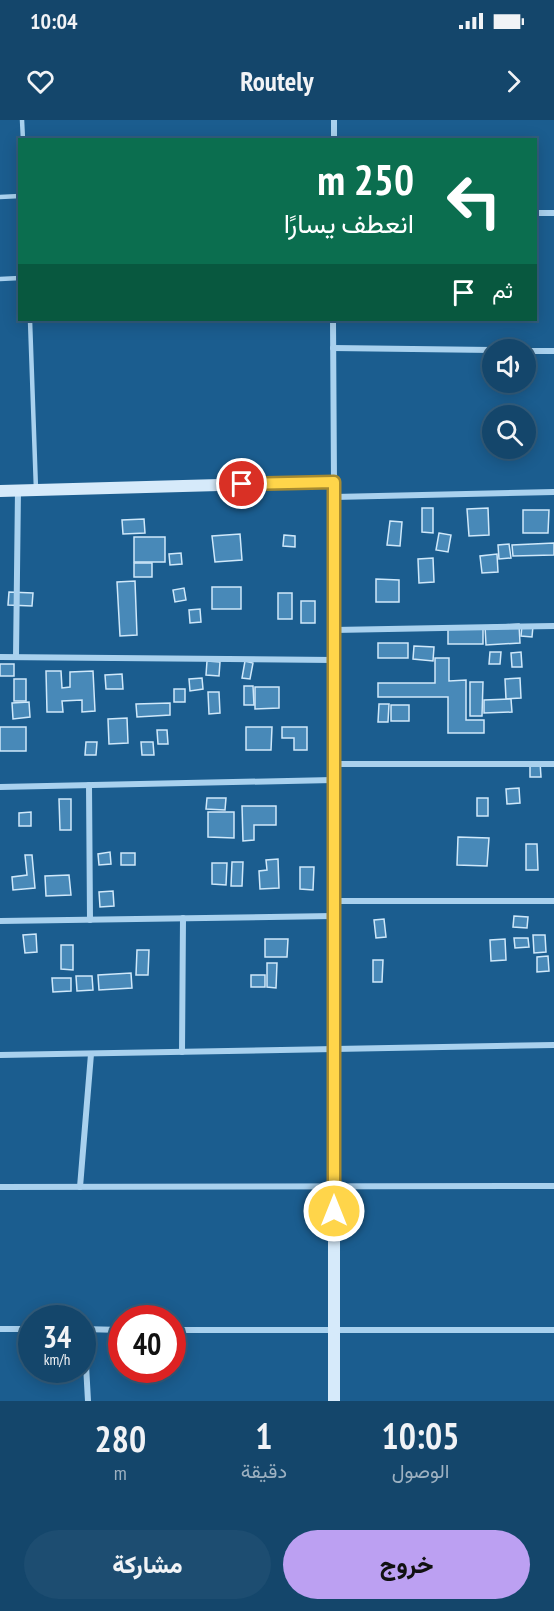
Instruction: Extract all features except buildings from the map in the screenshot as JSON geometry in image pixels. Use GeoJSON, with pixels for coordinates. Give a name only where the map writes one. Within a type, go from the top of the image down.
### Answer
{"type":"FeatureCollection","features":[{"type":"Feature","properties":{"kind":"street"},"geometry":{"type":"LineString","coordinates":[[334,120],[334,138]]}},
{"type":"Feature","properties":{"kind":"street"},"geometry":{"type":"LineString","coordinates":[[537,213],[554,213]]}},
{"type":"Feature","properties":{"kind":"street"},"geometry":{"type":"LineString","coordinates":[[333,321],[334,1401]]}},
{"type":"Feature","properties":{"kind":"street"},"geometry":{"type":"LineString","coordinates":[[333,348],[482,350]]}},
{"type":"Feature","properties":{"kind":"street"},"geometry":{"type":"LineString","coordinates":[[536,351],[554,351]]}},
{"type":"Feature","properties":{"kind":"street"},"geometry":{"type":"LineString","coordinates":[[0,490],[334,482]]}},
{"type":"Feature","properties":{"kind":"street"},"geometry":{"type":"LineString","coordinates":[[16,657],[18,490]]}},
{"type":"Feature","properties":{"kind":"street"},"geometry":{"type":"LineString","coordinates":[[333,497],[554,492]]}},
{"type":"Feature","properties":{"kind":"street"},"geometry":{"type":"LineString","coordinates":[[333,630],[554,626]]}},
{"type":"Feature","properties":{"kind":"street"},"geometry":{"type":"LineString","coordinates":[[0,657],[333,660]]}},
{"type":"Feature","properties":{"kind":"street"},"geometry":{"type":"LineString","coordinates":[[333,764],[554,764]]}},
{"type":"Feature","properties":{"kind":"street"},"geometry":{"type":"LineString","coordinates":[[0,787],[333,780]]}},
{"type":"Feature","properties":{"kind":"street"},"geometry":{"type":"LineString","coordinates":[[89,785],[90,920]]}},
{"type":"Feature","properties":{"kind":"street"},"geometry":{"type":"LineString","coordinates":[[333,901],[554,901]]}},
{"type":"Feature","properties":{"kind":"street"},"geometry":{"type":"LineString","coordinates":[[0,921],[333,916]]}},
{"type":"Feature","properties":{"kind":"street"},"geometry":{"type":"LineString","coordinates":[[182,1053],[183,918]]}},
{"type":"Feature","properties":{"kind":"street"},"geometry":{"type":"LineString","coordinates":[[0,1055],[554,1046]]}},
{"type":"Feature","properties":{"kind":"street"},"geometry":{"type":"LineString","coordinates":[[80,1187],[91,1054]]}},
{"type":"Feature","properties":{"kind":"street"},"geometry":{"type":"LineString","coordinates":[[0,1187],[554,1186]]}},
{"type":"Feature","properties":{"kind":"street"},"geometry":{"type":"LineString","coordinates":[[0,1329],[18,1329]]}},
{"type":"Feature","properties":{"kind":"street"},"geometry":{"type":"LineString","coordinates":[[186,1330],[554,1330]]}},
{"type":"Feature","properties":{"kind":"street"},"geometry":{"type":"LineString","coordinates":[[87,1383],[88,1401]]}},
{"type":"Feature","properties":{"kind":"lane"},"geometry":{"type":"LineString","coordinates":[[22,120],[23,138]]}},
{"type":"Feature","properties":{"kind":"lane"},"geometry":{"type":"LineString","coordinates":[[0,197],[18,196]]}},
{"type":"Feature","properties":{"kind":"lane"},"geometry":{"type":"LineString","coordinates":[[0,279],[18,278]]}},
{"type":"Feature","properties":{"kind":"lane"},"geometry":{"type":"LineString","coordinates":[[30,321],[36,490]]}},
{"type":"Feature","properties":{"kind":"route"},"geometry":{"type":"LineString","coordinates":[[242,484],[334,482],[334,1211]]}}]}
